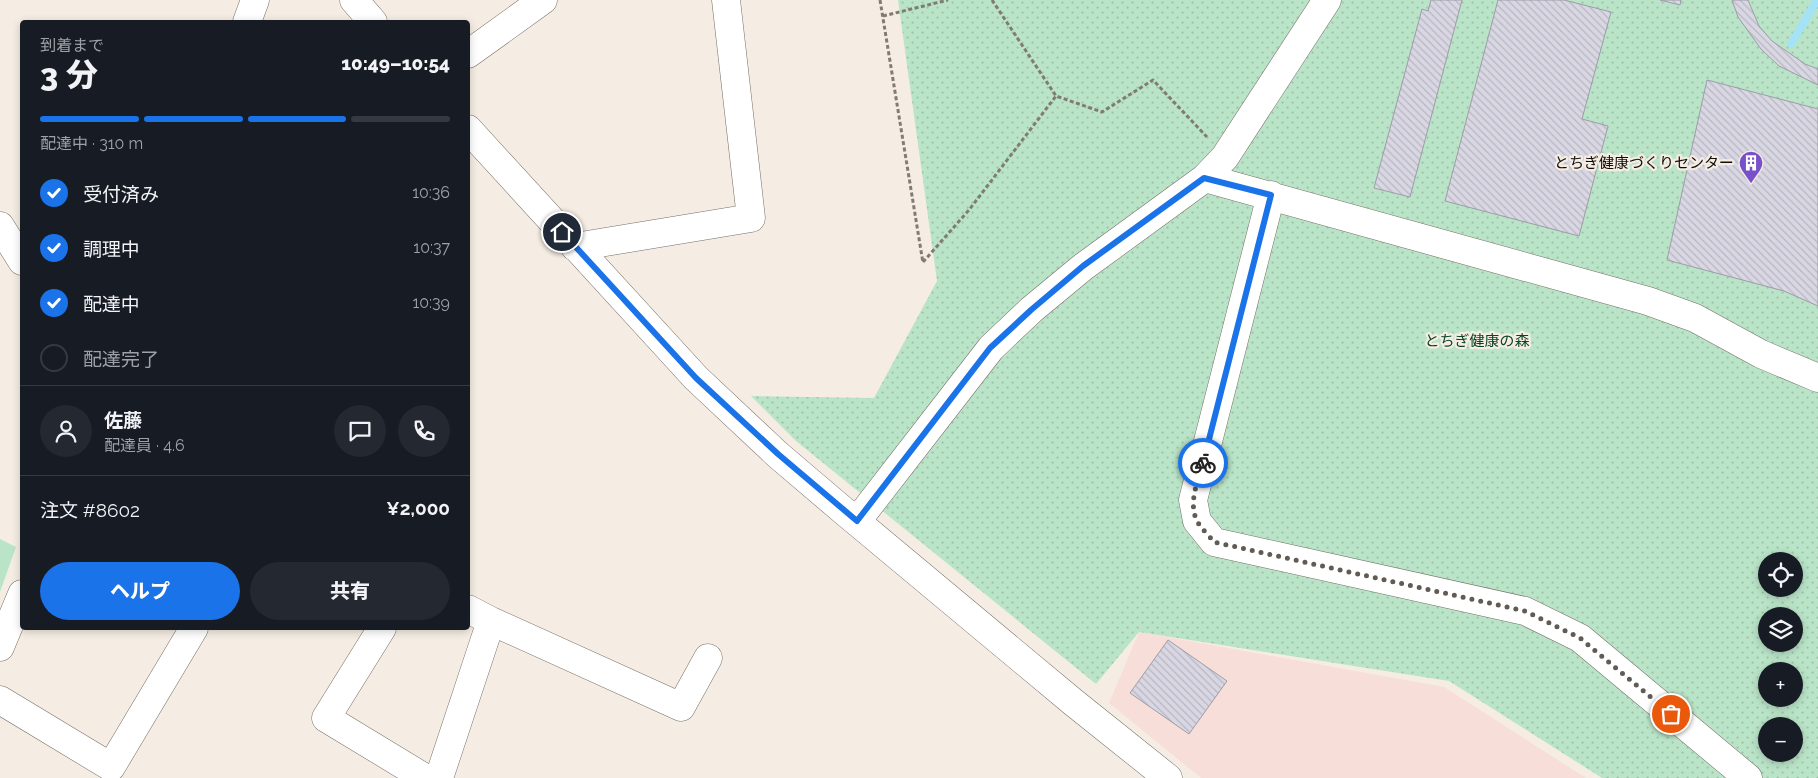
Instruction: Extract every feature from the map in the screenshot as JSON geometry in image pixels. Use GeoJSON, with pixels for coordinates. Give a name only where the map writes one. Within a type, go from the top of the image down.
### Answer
{"type":"FeatureCollection","features":[{"type":"Feature","properties":{"kind":"street"},"geometry":{"type":"LineString","coordinates":[[248,20],[255,0]]}},
{"type":"Feature","properties":{"kind":"street"},"geometry":{"type":"LineString","coordinates":[[354,0],[371,20]]}},
{"type":"Feature","properties":{"kind":"street"},"geometry":{"type":"LineString","coordinates":[[470,53],[543,0]]}},
{"type":"Feature","properties":{"kind":"street"},"geometry":{"type":"LineString","coordinates":[[576,247],[751,218],[726,0]]}},
{"type":"Feature","properties":{"kind":"street"},"geometry":{"type":"LineString","coordinates":[[857,521],[990,348],[1083,266],[1204,178],[1225,157],[1327,0]]}},
{"type":"Feature","properties":{"kind":"street"},"geometry":{"type":"LineString","coordinates":[[470,131],[696,378],[778,454],[1073,702],[1168,778]]}},
{"type":"Feature","properties":{"kind":"street"},"geometry":{"type":"LineString","coordinates":[[1204,178],[1271,195],[1648,301],[1695,318],[1761,354],[1818,378]]}},
{"type":"Feature","properties":{"kind":"street"},"geometry":{"type":"LineString","coordinates":[[1271,195],[1194,500],[1197,520],[1214,542],[1525,611],[1580,638],[1748,778]]}},
{"type":"Feature","properties":{"kind":"street"},"geometry":{"type":"LineString","coordinates":[[0,226],[15,255]]}},
{"type":"Feature","properties":{"kind":"street"},"geometry":{"type":"LineString","coordinates":[[0,647],[20,599]]}},
{"type":"Feature","properties":{"kind":"street"},"geometry":{"type":"LineString","coordinates":[[470,609],[492,621],[681,707],[708,658]]}},
{"type":"Feature","properties":{"kind":"street"},"geometry":{"type":"LineString","coordinates":[[439,778],[492,621]]}},
{"type":"Feature","properties":{"kind":"street"},"geometry":{"type":"LineString","coordinates":[[0,700],[120,772],[193,630]]}},
{"type":"Feature","properties":{"kind":"street"},"geometry":{"type":"LineString","coordinates":[[381,630],[326,718],[425,778]]}},
{"type":"Feature","properties":{"kind":"path"},"geometry":{"type":"LineString","coordinates":[[880,0],[923,263],[969,210],[1056,96]]}},
{"type":"Feature","properties":{"kind":"path"},"geometry":{"type":"LineString","coordinates":[[883,16],[948,0]]}},
{"type":"Feature","properties":{"kind":"path"},"geometry":{"type":"LineString","coordinates":[[992,0],[1056,96],[1102,112],[1153,80],[1225,157]]}},
{"type":"Feature","properties":{"kind":"shaded area"},"geometry":{"type":"Polygon","coordinates":[[[1139,632],[1444,687],[1586,778],[1201,778],[1109,703],[1139,632]]]}},
{"type":"Feature","properties":{"kind":"green space","name":"とちぎ健康の森"},"geometry":{"type":"Polygon","coordinates":[[[898,0],[1818,0],[1818,778],[1602,778],[1449,681],[1139,632],[1096,684],[796,441],[751,396],[874,398],[937,281],[898,0]]]}},
{"type":"Feature","properties":{"kind":"green space"},"geometry":{"type":"Polygon","coordinates":[[[0,539],[16,547],[0,592],[0,539]]]}},
{"type":"Feature","properties":{"kind":"building"},"geometry":{"type":"Polygon","coordinates":[[[1431,0],[1462,0],[1410,197],[1374,188],[1422,9],[1428,11],[1431,0]]]}},
{"type":"Feature","properties":{"kind":"building"},"geometry":{"type":"Polygon","coordinates":[[[1498,0],[1564,0],[1611,12],[1582,119],[1608,126],[1579,236],[1445,201],[1498,0]]]}},
{"type":"Feature","properties":{"kind":"building"},"geometry":{"type":"Polygon","coordinates":[[[1660,0],[1681,0],[1680,5],[1660,0]]]}},
{"type":"Feature","properties":{"kind":"building"},"geometry":{"type":"Polygon","coordinates":[[[1732,0],[1748,0],[1759,26],[1772,41],[1805,64],[1818,69],[1818,85],[1779,66],[1761,49],[1738,17],[1732,0]]]}},
{"type":"Feature","properties":{"kind":"building","name":"とちぎ健康づくりセンター"},"geometry":{"type":"Polygon","coordinates":[[[1707,80],[1818,109],[1818,306],[1784,291],[1667,260],[1707,80]]]}},
{"type":"Feature","properties":{"kind":"building"},"geometry":{"type":"Polygon","coordinates":[[[1168,640],[1227,681],[1189,734],[1130,693],[1168,640]]]}},
{"type":"Feature","properties":{"kind":"waterway"},"geometry":{"type":"LineString","coordinates":[[1791,44],[1817,0]]}},
{"type":"Feature","properties":{"kind":"way so far"},"geometry":{"type":"LineString","coordinates":[[1203,463],[1194,500],[1195,510],[1197,520],[1214,542],[1525,611],[1580,638],[1671,714]]}},
{"type":"Feature","properties":{"kind":"place","name":"とちぎ健康づくりセンター"},"geometry":{"type":"Point","coordinates":[1751,184]}},
{"type":"Feature","properties":{"kind":"route"},"geometry":{"type":"LineString","coordinates":[[562,232],[696,378],[778,454],[857,521],[990,348],[1083,266],[1204,178],[1271,195],[1203,463]]}}]}
